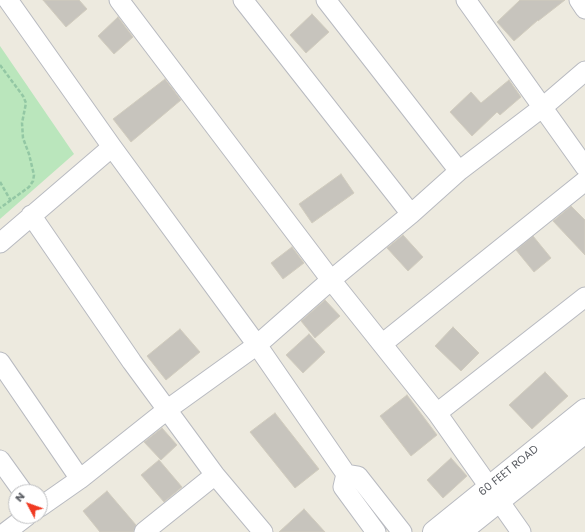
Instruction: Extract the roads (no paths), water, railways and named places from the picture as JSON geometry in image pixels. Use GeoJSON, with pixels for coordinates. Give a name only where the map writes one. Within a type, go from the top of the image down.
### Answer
{"type":"FeatureCollection","features":[{"type":"Feature","properties":{"kind":"street"},"geometry":{"type":"LineString","coordinates":[[8,0],[112,147],[257,345],[346,474],[358,476],[402,532]]}},
{"type":"Feature","properties":{"kind":"street"},"geometry":{"type":"LineString","coordinates":[[119,0],[331,280],[437,413],[521,532]]}},
{"type":"Feature","properties":{"kind":"street"},"geometry":{"type":"LineString","coordinates":[[243,0],[412,214]]}},
{"type":"Feature","properties":{"kind":"street"},"geometry":{"type":"LineString","coordinates":[[326,0],[459,170]]}},
{"type":"Feature","properties":{"kind":"street"},"geometry":{"type":"LineString","coordinates":[[466,0],[585,167]]}},
{"type":"Feature","properties":{"kind":"street"},"geometry":{"type":"LineString","coordinates":[[579,0],[585,9]]}},
{"type":"Feature","properties":{"kind":"street"},"geometry":{"type":"LineString","coordinates":[[48,501],[80,479],[168,409],[257,345],[331,280],[412,214],[459,170],[543,107],[585,71]]}},
{"type":"Feature","properties":{"kind":"street"},"geometry":{"type":"LineString","coordinates":[[0,243],[112,147]]}},
{"type":"Feature","properties":{"kind":"street"},"geometry":{"type":"LineString","coordinates":[[382,344],[585,181]]}},
{"type":"Feature","properties":{"kind":"street"},"geometry":{"type":"LineString","coordinates":[[31,215],[132,362],[215,475],[263,532]]}},
{"type":"Feature","properties":{"kind":"street"},"geometry":{"type":"LineString","coordinates":[[437,413],[585,297]]}},
{"type":"Feature","properties":{"kind":"street"},"geometry":{"type":"LineString","coordinates":[[0,362],[80,479]]}},
{"type":"Feature","properties":{"kind":"street","name":"60 FEET ROAD"},"geometry":{"type":"LineString","coordinates":[[460,532],[494,494],[585,410]]}},
{"type":"Feature","properties":{"kind":"street","name":"60 FEET ROAD"},"geometry":{"type":"LineString","coordinates":[[434,532],[494,494],[585,432]]}},
{"type":"Feature","properties":{"kind":"street"},"geometry":{"type":"LineString","coordinates":[[0,460],[17,484]]}},
{"type":"Feature","properties":{"kind":"street"},"geometry":{"type":"LineString","coordinates":[[346,474],[343,487],[376,532]]}},
{"type":"Feature","properties":{"kind":"street"},"geometry":{"type":"LineString","coordinates":[[144,532],[215,475]]}},
{"type":"Feature","properties":{"kind":"street"},"geometry":{"type":"LineString","coordinates":[[6,532],[16,524]]}}]}
